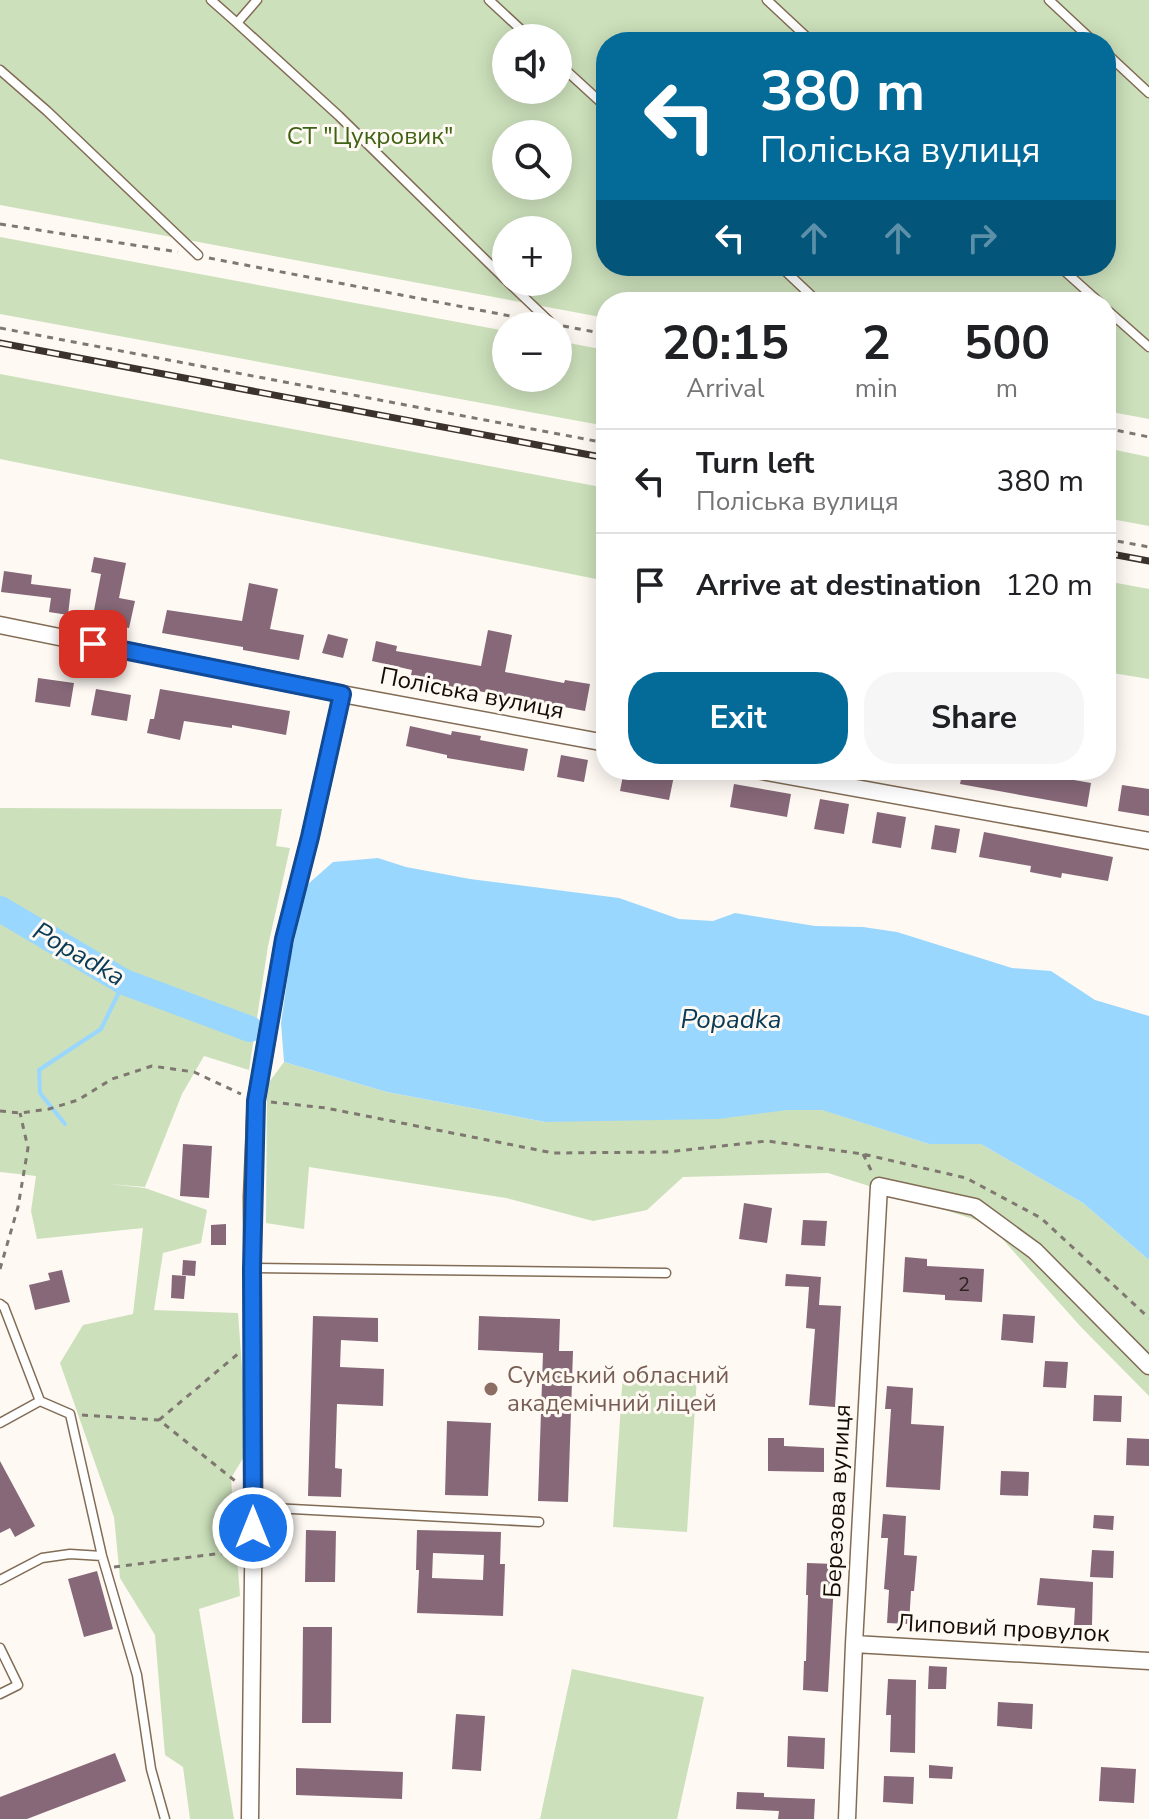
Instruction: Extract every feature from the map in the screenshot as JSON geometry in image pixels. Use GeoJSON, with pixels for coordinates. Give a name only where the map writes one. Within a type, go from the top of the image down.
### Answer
{"type":"FeatureCollection","features":[{"type":"Feature","properties":{"kind":"street","name":"Поліська вулиця"},"geometry":{"type":"LineString","coordinates":[[0,625],[596,741]]}},
{"type":"Feature","properties":{"kind":"street"},"geometry":{"type":"LineString","coordinates":[[250,1819],[254,1502],[252,1268],[256,1101],[284,939],[342,694]]}},
{"type":"Feature","properties":{"kind":"street"},"geometry":{"type":"LineString","coordinates":[[811,780],[1149,841]]}},
{"type":"Feature","properties":{"kind":"street"},"geometry":{"type":"LineString","coordinates":[[879,1186],[975,1207],[1035,1251],[1149,1366]]}},
{"type":"Feature","properties":{"kind":"street","name":"Березова вулиця"},"geometry":{"type":"LineString","coordinates":[[847,1819],[879,1186]]}},
{"type":"Feature","properties":{"kind":"street","name":"Липовий провулок"},"geometry":{"type":"LineString","coordinates":[[854,1644],[1149,1661]]}},
{"type":"Feature","properties":{"kind":"lane"},"geometry":{"type":"LineString","coordinates":[[211,0],[339,116],[492,266]]}},
{"type":"Feature","properties":{"kind":"lane"},"geometry":{"type":"LineString","coordinates":[[237,23],[257,0]]}},
{"type":"Feature","properties":{"kind":"lane"},"geometry":{"type":"LineString","coordinates":[[489,0],[515,24]]}},
{"type":"Feature","properties":{"kind":"lane"},"geometry":{"type":"LineString","coordinates":[[767,0],[801,32]]}},
{"type":"Feature","properties":{"kind":"lane"},"geometry":{"type":"LineString","coordinates":[[1049,0],[1083,32]]}},
{"type":"Feature","properties":{"kind":"lane"},"geometry":{"type":"LineString","coordinates":[[1116,62],[1149,93]]}},
{"type":"Feature","properties":{"kind":"lane"},"geometry":{"type":"LineString","coordinates":[[0,70],[198,255]]}},
{"type":"Feature","properties":{"kind":"lane"},"geometry":{"type":"LineString","coordinates":[[572,76],[596,98]]}},
{"type":"Feature","properties":{"kind":"lane"},"geometry":{"type":"LineString","coordinates":[[791,276],[807,292]]}},
{"type":"Feature","properties":{"kind":"lane"},"geometry":{"type":"LineString","coordinates":[[1070,276],[1088,292]]}},
{"type":"Feature","properties":{"kind":"lane"},"geometry":{"type":"LineString","coordinates":[[523,296],[539,312]]}},
{"type":"Feature","properties":{"kind":"lane"},"geometry":{"type":"LineString","coordinates":[[1116,318],[1149,347]]}},
{"type":"Feature","properties":{"kind":"lane"},"geometry":{"type":"LineString","coordinates":[[252,1268],[666,1273]]}},
{"type":"Feature","properties":{"kind":"lane"},"geometry":{"type":"LineString","coordinates":[[0,1304],[4,1307],[40,1401],[70,1414],[102,1556],[137,1675],[151,1769],[165,1819]]}},
{"type":"Feature","properties":{"kind":"lane"},"geometry":{"type":"LineString","coordinates":[[0,1423],[40,1401]]}},
{"type":"Feature","properties":{"kind":"lane"},"geometry":{"type":"LineString","coordinates":[[254,1502],[539,1522]]}},
{"type":"Feature","properties":{"kind":"lane"},"geometry":{"type":"LineString","coordinates":[[0,1580],[42,1558],[70,1554],[102,1556]]}},
{"type":"Feature","properties":{"kind":"lane"},"geometry":{"type":"LineString","coordinates":[[0,1648],[18,1685],[0,1694]]}},
{"type":"Feature","properties":{"kind":"path"},"geometry":{"type":"LineString","coordinates":[[0,224],[198,255],[493,312]]}},
{"type":"Feature","properties":{"kind":"path"},"geometry":{"type":"LineString","coordinates":[[572,327],[596,332]]}},
{"type":"Feature","properties":{"kind":"path"},"geometry":{"type":"LineString","coordinates":[[0,328],[596,441]]}},
{"type":"Feature","properties":{"kind":"path"},"geometry":{"type":"LineString","coordinates":[[1116,430],[1149,437]]}},
{"type":"Feature","properties":{"kind":"path"},"geometry":{"type":"LineString","coordinates":[[1116,541],[1149,547]]}},
{"type":"Feature","properties":{"kind":"path"},"geometry":{"type":"LineString","coordinates":[[0,1111],[20,1113],[49,1109],[78,1100],[112,1079],[152,1066],[194,1072],[256,1101],[326,1108],[553,1153],[667,1152],[767,1141],[863,1154],[966,1178],[1041,1218],[1149,1318]]}},
{"type":"Feature","properties":{"kind":"path"},"geometry":{"type":"LineString","coordinates":[[0,1269],[18,1207],[28,1148],[20,1113]]}},
{"type":"Feature","properties":{"kind":"path"},"geometry":{"type":"LineString","coordinates":[[863,1154],[879,1186]]}},
{"type":"Feature","properties":{"kind":"path"},"geometry":{"type":"LineString","coordinates":[[159,1420],[252,1343]]}},
{"type":"Feature","properties":{"kind":"path"},"geometry":{"type":"LineString","coordinates":[[70,1414],[159,1420],[254,1502]]}},
{"type":"Feature","properties":{"kind":"path"},"geometry":{"type":"LineString","coordinates":[[119,1566],[253,1549]]}},
{"type":"Feature","properties":{"kind":"green space","name":"СТ \"Цукровик\""},"geometry":{"type":"Polygon","coordinates":[[[0,0],[1149,0],[1149,419],[1116,413],[1116,292],[596,292],[596,316],[0,205],[0,0]]]}},
{"type":"Feature","properties":{"kind":"green space"},"geometry":{"type":"Polygon","coordinates":[[[0,237],[492,328],[492,392],[572,392],[572,344],[596,348],[596,424],[0,314],[0,237]]]}},
{"type":"Feature","properties":{"kind":"green space"},"geometry":{"type":"Polygon","coordinates":[[[0,374],[596,486],[596,579],[0,459],[0,374]]]}},
{"type":"Feature","properties":{"kind":"green space"},"geometry":{"type":"Polygon","coordinates":[[[1116,450],[1149,457],[1149,526],[1116,520],[1116,450]]]}},
{"type":"Feature","properties":{"kind":"green space"},"geometry":{"type":"Polygon","coordinates":[[[1116,583],[1149,589],[1149,679],[1116,674],[1116,583]]]}},
{"type":"Feature","properties":{"kind":"green space"},"geometry":{"type":"Polygon","coordinates":[[[0,808],[282,809],[276,846],[290,848],[268,946],[249,1070],[204,1056],[182,1094],[145,1187],[109,1184],[145,1188],[207,1210],[201,1243],[163,1253],[154,1310],[238,1313],[248,1450],[231,1478],[240,1596],[199,1609],[234,1819],[190,1819],[183,1767],[165,1755],[155,1635],[120,1578],[114,1517],[60,1363],[83,1325],[133,1314],[143,1228],[37,1239],[31,1211],[36,1176],[0,1172],[0,808]]]}},
{"type":"Feature","properties":{"kind":"green space"},"geometry":{"type":"Polygon","coordinates":[[[284,1062],[387,1092],[545,1122],[823,1110],[929,1144],[981,1144],[1083,1203],[1149,1260],[1149,1396],[1081,1327],[989,1224],[828,1173],[683,1177],[647,1210],[593,1221],[506,1198],[309,1167],[304,1229],[266,1223],[267,1085],[284,1062]]]}},
{"type":"Feature","properties":{"kind":"green space"},"geometry":{"type":"Polygon","coordinates":[[[623,1372],[697,1377],[687,1532],[613,1527],[623,1372]]]}},
{"type":"Feature","properties":{"kind":"green space"},"geometry":{"type":"Polygon","coordinates":[[[572,1669],[704,1697],[677,1819],[540,1819],[572,1669]]]}},
{"type":"Feature","properties":{"kind":"water"},"geometry":{"type":"Polygon","coordinates":[[[378,858],[406,867],[470,879],[619,898],[679,919],[713,921],[735,913],[815,926],[863,927],[897,932],[1012,968],[1051,971],[1095,1000],[1149,1016],[1149,1260],[1083,1203],[981,1144],[929,1144],[822,1110],[788,1110],[718,1119],[545,1122],[387,1092],[284,1062],[281,1023],[291,954],[307,885],[333,862],[378,858]]]}},
{"type":"Feature","properties":{"kind":"building"},"geometry":{"type":"Polygon","coordinates":[[[94,557],[126,563],[119,598],[135,601],[129,628],[92,621],[101,574],[91,572],[94,557]]]}},
{"type":"Feature","properties":{"kind":"building"},"geometry":{"type":"Polygon","coordinates":[[[4,571],[32,575],[31,584],[71,589],[68,615],[49,612],[51,598],[1,592],[4,571]]]}},
{"type":"Feature","properties":{"kind":"building"},"geometry":{"type":"Polygon","coordinates":[[[249,583],[278,589],[270,629],[304,635],[299,660],[162,633],[167,610],[242,621],[249,583]]]}},
{"type":"Feature","properties":{"kind":"building"},"geometry":{"type":"Polygon","coordinates":[[[488,630],[512,635],[505,672],[564,683],[565,680],[590,684],[585,711],[448,686],[448,682],[411,675],[412,670],[372,661],[376,641],[397,646],[396,651],[481,666],[488,630]]]}},
{"type":"Feature","properties":{"kind":"building"},"geometry":{"type":"Polygon","coordinates":[[[328,634],[348,639],[343,658],[322,653],[328,634]]]}},
{"type":"Feature","properties":{"kind":"building"},"geometry":{"type":"Polygon","coordinates":[[[38,678],[74,683],[70,707],[35,702],[38,678]]]}},
{"type":"Feature","properties":{"kind":"building"},"geometry":{"type":"Polygon","coordinates":[[[96,689],[131,695],[127,721],[91,715],[96,689]]]}},
{"type":"Feature","properties":{"kind":"building"},"geometry":{"type":"Polygon","coordinates":[[[160,689],[290,711],[286,735],[232,725],[232,728],[184,721],[180,740],[147,733],[150,719],[154,719],[160,689]]]}},
{"type":"Feature","properties":{"kind":"building"},"geometry":{"type":"Polygon","coordinates":[[[410,726],[451,735],[452,731],[481,736],[480,740],[528,749],[524,771],[447,758],[447,755],[406,746],[410,726]]]}},
{"type":"Feature","properties":{"kind":"building"},"geometry":{"type":"Polygon","coordinates":[[[561,755],[588,760],[584,782],[557,777],[561,755]]]}},
{"type":"Feature","properties":{"kind":"building"},"geometry":{"type":"Polygon","coordinates":[[[622,780],[673,780],[669,800],[620,791],[622,780]]]}},
{"type":"Feature","properties":{"kind":"building"},"geometry":{"type":"Polygon","coordinates":[[[961,780],[1074,780],[1091,783],[1087,807],[960,784],[961,780]]]}},
{"type":"Feature","properties":{"kind":"building"},"geometry":{"type":"Polygon","coordinates":[[[734,784],[791,794],[787,817],[730,807],[734,784]]]}},
{"type":"Feature","properties":{"kind":"building"},"geometry":{"type":"Polygon","coordinates":[[[1122,785],[1149,789],[1149,816],[1118,811],[1122,785]]]}},
{"type":"Feature","properties":{"kind":"building"},"geometry":{"type":"Polygon","coordinates":[[[820,799],[849,804],[844,834],[814,829],[820,799]]]}},
{"type":"Feature","properties":{"kind":"building"},"geometry":{"type":"Polygon","coordinates":[[[877,812],[906,817],[901,848],[872,843],[877,812]]]}},
{"type":"Feature","properties":{"kind":"building"},"geometry":{"type":"Polygon","coordinates":[[[935,825],[960,829],[956,853],[931,849],[935,825]]]}},
{"type":"Feature","properties":{"kind":"building"},"geometry":{"type":"Polygon","coordinates":[[[984,832],[1113,857],[1108,881],[1062,873],[1061,878],[1030,872],[1031,866],[979,857],[984,832]]]}},
{"type":"Feature","properties":{"kind":"building"},"geometry":{"type":"Polygon","coordinates":[[[183,1144],[212,1146],[209,1198],[180,1196],[183,1144]]]}},
{"type":"Feature","properties":{"kind":"building"},"geometry":{"type":"Polygon","coordinates":[[[744,1203],[772,1208],[767,1243],[739,1239],[744,1203]]]}},
{"type":"Feature","properties":{"kind":"building"},"geometry":{"type":"Polygon","coordinates":[[[803,1220],[827,1221],[825,1246],[801,1245],[803,1220]]]}},
{"type":"Feature","properties":{"kind":"building"},"geometry":{"type":"Polygon","coordinates":[[[226,1224],[226,1245],[211,1245],[211,1225],[226,1224]]]}},
{"type":"Feature","properties":{"kind":"building"},"geometry":{"type":"Polygon","coordinates":[[[905,1257],[927,1259],[927,1266],[984,1269],[982,1302],[945,1300],[945,1295],[903,1292],[905,1257]]]}},
{"type":"Feature","properties":{"kind":"building"},"geometry":{"type":"Polygon","coordinates":[[[183,1260],[196,1261],[195,1276],[182,1275],[183,1260]]]}},
{"type":"Feature","properties":{"kind":"building"},"geometry":{"type":"Polygon","coordinates":[[[62,1270],[70,1302],[35,1310],[29,1285],[50,1280],[48,1273],[62,1270]]]}},
{"type":"Feature","properties":{"kind":"building"},"geometry":{"type":"Polygon","coordinates":[[[786,1274],[821,1277],[819,1305],[841,1306],[835,1407],[809,1405],[815,1329],[806,1328],[809,1287],[785,1286],[786,1274]]]}},
{"type":"Feature","properties":{"kind":"building"},"geometry":{"type":"Polygon","coordinates":[[[172,1275],[186,1276],[184,1299],[171,1298],[172,1275]]]}},
{"type":"Feature","properties":{"kind":"building"},"geometry":{"type":"Polygon","coordinates":[[[1003,1314],[1035,1316],[1033,1343],[1001,1340],[1003,1314]]]}},
{"type":"Feature","properties":{"kind":"building"},"geometry":{"type":"Polygon","coordinates":[[[313,1316],[378,1318],[378,1342],[341,1340],[340,1367],[384,1369],[383,1406],[337,1404],[335,1468],[342,1469],[341,1497],[308,1496],[313,1316]]]}},
{"type":"Feature","properties":{"kind":"building"},"geometry":{"type":"Polygon","coordinates":[[[479,1316],[560,1319],[559,1351],[573,1351],[568,1502],[538,1501],[543,1353],[478,1350],[479,1316]]]}},
{"type":"Feature","properties":{"kind":"building"},"geometry":{"type":"Polygon","coordinates":[[[1045,1361],[1068,1362],[1066,1388],[1043,1387],[1045,1361]]]}},
{"type":"Feature","properties":{"kind":"building"},"geometry":{"type":"Polygon","coordinates":[[[887,1386],[913,1388],[911,1424],[944,1426],[940,1490],[886,1487],[891,1409],[885,1409],[887,1386]]]}},
{"type":"Feature","properties":{"kind":"building"},"geometry":{"type":"Polygon","coordinates":[[[1094,1395],[1122,1396],[1121,1422],[1093,1421],[1094,1395]]]}},
{"type":"Feature","properties":{"kind":"building"},"geometry":{"type":"Polygon","coordinates":[[[447,1421],[491,1423],[488,1496],[445,1495],[447,1421]]]}},
{"type":"Feature","properties":{"kind":"building"},"geometry":{"type":"Polygon","coordinates":[[[768,1438],[784,1438],[784,1446],[824,1448],[824,1472],[768,1471],[768,1438]]]}},
{"type":"Feature","properties":{"kind":"building"},"geometry":{"type":"Polygon","coordinates":[[[1127,1438],[1149,1439],[1149,1466],[1126,1465],[1127,1438]]]}},
{"type":"Feature","properties":{"kind":"building"},"geometry":{"type":"Polygon","coordinates":[[[0,1461],[35,1526],[15,1537],[10,1528],[0,1533],[0,1461]]]}},
{"type":"Feature","properties":{"kind":"building"},"geometry":{"type":"Polygon","coordinates":[[[1001,1471],[1029,1472],[1028,1496],[1000,1495],[1001,1471]]]}},
{"type":"Feature","properties":{"kind":"building"},"geometry":{"type":"Polygon","coordinates":[[[883,1514],[906,1516],[904,1555],[917,1556],[909,1624],[887,1623],[889,1590],[884,1589],[888,1538],[881,1538],[883,1514]]]}},
{"type":"Feature","properties":{"kind":"building"},"geometry":{"type":"Polygon","coordinates":[[[1094,1515],[1114,1516],[1113,1530],[1093,1528],[1094,1515]]]}},
{"type":"Feature","properties":{"kind":"building"},"geometry":{"type":"Polygon","coordinates":[[[306,1530],[336,1531],[335,1582],[305,1582],[306,1530]]]}},
{"type":"Feature","properties":{"kind":"building"},"geometry":{"type":"Polygon","coordinates":[[[417,1530],[501,1532],[500,1564],[505,1564],[503,1616],[417,1613],[419,1570],[416,1570],[417,1530]],[[433,1553],[432,1578],[483,1580],[484,1555],[433,1553]]]}},
{"type":"Feature","properties":{"kind":"building"},"geometry":{"type":"Polygon","coordinates":[[[1092,1550],[1114,1551],[1113,1578],[1090,1577],[1092,1550]]]}},
{"type":"Feature","properties":{"kind":"building"},"geometry":{"type":"Polygon","coordinates":[[[807,1563],[835,1564],[828,1692],[803,1690],[807,1563]]]}},
{"type":"Feature","properties":{"kind":"building"},"geometry":{"type":"Polygon","coordinates":[[[97,1571],[113,1629],[84,1637],[68,1579],[97,1571]]]}},
{"type":"Feature","properties":{"kind":"building"},"geometry":{"type":"Polygon","coordinates":[[[1040,1578],[1093,1582],[1092,1625],[1074,1625],[1075,1608],[1037,1605],[1040,1578]]]}},
{"type":"Feature","properties":{"kind":"building"},"geometry":{"type":"Polygon","coordinates":[[[303,1627],[332,1627],[331,1723],[302,1723],[303,1627]]]}},
{"type":"Feature","properties":{"kind":"building"},"geometry":{"type":"Polygon","coordinates":[[[929,1666],[947,1667],[946,1689],[928,1689],[929,1666]]]}},
{"type":"Feature","properties":{"kind":"building"},"geometry":{"type":"Polygon","coordinates":[[[888,1679],[916,1680],[915,1753],[890,1752],[891,1715],[886,1715],[888,1679]]]}},
{"type":"Feature","properties":{"kind":"building"},"geometry":{"type":"Polygon","coordinates":[[[998,1702],[1033,1704],[1032,1729],[997,1726],[998,1702]]]}},
{"type":"Feature","properties":{"kind":"building"},"geometry":{"type":"Polygon","coordinates":[[[456,1714],[485,1716],[481,1771],[452,1769],[456,1714]]]}},
{"type":"Feature","properties":{"kind":"building"},"geometry":{"type":"Polygon","coordinates":[[[788,1736],[825,1738],[824,1769],[787,1767],[788,1736]]]}},
{"type":"Feature","properties":{"kind":"building"},"geometry":{"type":"Polygon","coordinates":[[[115,1753],[126,1781],[27,1819],[0,1819],[0,1797],[115,1753]]]}},
{"type":"Feature","properties":{"kind":"building"},"geometry":{"type":"Polygon","coordinates":[[[929,1765],[953,1767],[952,1779],[929,1778],[929,1765]]]}},
{"type":"Feature","properties":{"kind":"building"},"geometry":{"type":"Polygon","coordinates":[[[1101,1767],[1136,1769],[1134,1803],[1099,1801],[1101,1767]]]}},
{"type":"Feature","properties":{"kind":"building"},"geometry":{"type":"Polygon","coordinates":[[[296,1768],[403,1772],[402,1799],[296,1795],[296,1768]]]}},
{"type":"Feature","properties":{"kind":"building"},"geometry":{"type":"Polygon","coordinates":[[[884,1776],[914,1777],[913,1804],[883,1802],[884,1776]]]}},
{"type":"Feature","properties":{"kind":"building"},"geometry":{"type":"Polygon","coordinates":[[[737,1792],[764,1793],[764,1797],[815,1799],[814,1819],[778,1819],[779,1811],[736,1809],[737,1792]]]}},
{"type":"Feature","properties":{"kind":"waterway","name":"Popadka"},"geometry":{"type":"LineString","coordinates":[[0,909],[124,982],[250,1029]]}},
{"type":"Feature","properties":{"kind":"waterway"},"geometry":{"type":"LineString","coordinates":[[65,1124],[40,1093],[39,1070],[101,1029],[124,982]]}},
{"type":"Feature","properties":{"kind":"railway"},"geometry":{"type":"LineString","coordinates":[[0,343],[596,456]]}},
{"type":"Feature","properties":{"kind":"railway"},"geometry":{"type":"LineString","coordinates":[[1116,555],[1149,561]]}},
{"type":"Feature","properties":{"kind":"place","name":"Сумський обласний академічний ліцей"},"geometry":{"type":"Point","coordinates":[491,1389]}},
{"type":"Feature","properties":{"kind":"route"},"geometry":{"type":"LineString","coordinates":[[93,644],[342,694],[284,939],[256,1101],[252,1197],[253,1528]]}}]}
